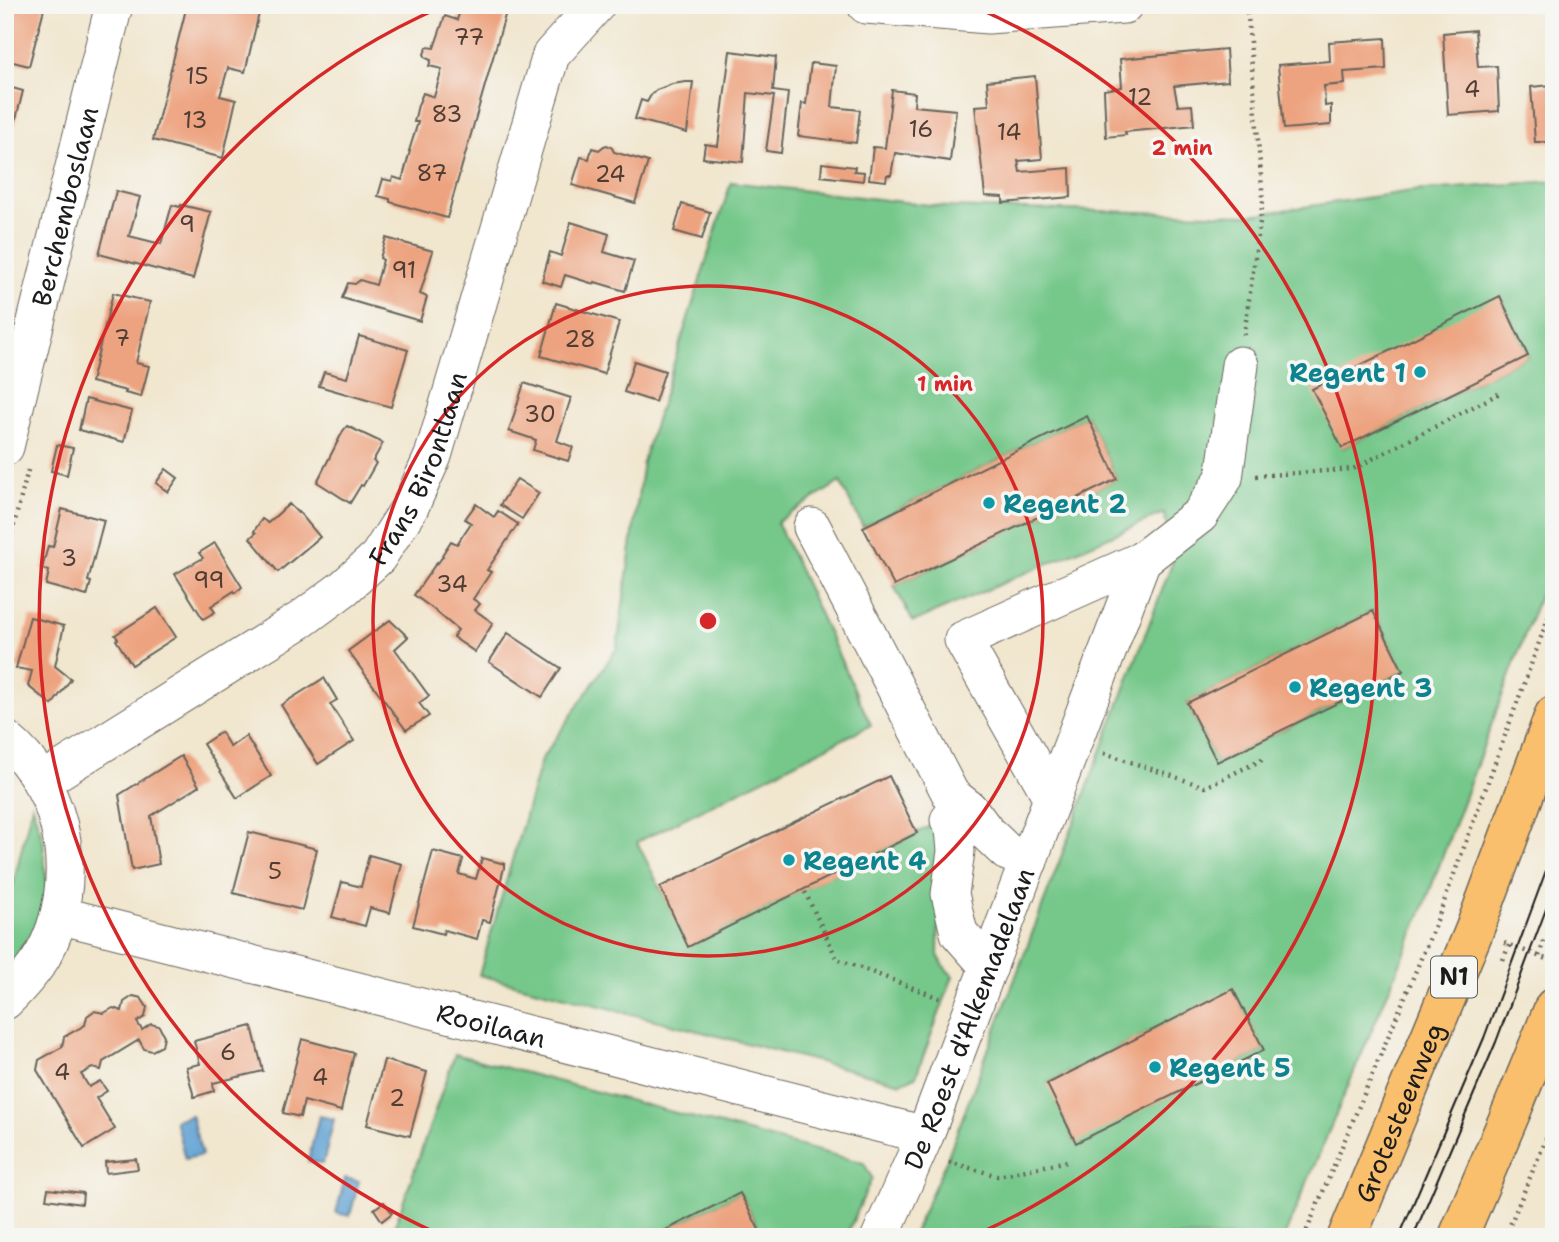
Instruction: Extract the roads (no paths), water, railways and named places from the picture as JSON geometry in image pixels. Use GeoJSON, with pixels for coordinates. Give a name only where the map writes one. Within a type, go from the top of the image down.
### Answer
{"type":"FeatureCollection","features":[{"type":"Feature","properties":{"kind":"main road","name":"Grotesteenweg"},"geometry":{"type":"LineString","coordinates":[[1347,1237],[1474,931],[1554,715]]}},
{"type":"Feature","properties":{"kind":"main road"},"geometry":{"type":"LineString","coordinates":[[1458,1237],[1553,1010]]}},
{"type":"Feature","properties":{"kind":"street","name":"Berchemboslaan"},"geometry":{"type":"LineString","coordinates":[[5,447],[114,5]]}},
{"type":"Feature","properties":{"kind":"street","name":"Frans Birontlaan"},"geometry":{"type":"LineString","coordinates":[[41,782],[302,619],[344,588],[378,557],[410,507],[433,456],[551,55],[596,5]]}},
{"type":"Feature","properties":{"kind":"street"},"geometry":{"type":"LineString","coordinates":[[866,5],[988,15],[1124,5]]}},
{"type":"Feature","properties":{"kind":"street"},"geometry":{"type":"LineString","coordinates":[[1052,798],[963,640],[1142,560],[1200,516],[1224,478],[1240,365]]}},
{"type":"Feature","properties":{"kind":"street"},"geometry":{"type":"LineString","coordinates":[[812,527],[951,795],[969,809],[1007,852],[1028,861]]}},
{"type":"Feature","properties":{"kind":"street","name":"De Roest d'Alkemadelaan"},"geometry":{"type":"LineString","coordinates":[[880,1237],[921,1144],[1142,560]]}},
{"type":"Feature","properties":{"kind":"street"},"geometry":{"type":"LineString","coordinates":[[5,739],[23,757],[41,782],[53,807],[61,837],[64,876],[59,915],[52,936],[32,972],[5,1001]]}},
{"type":"Feature","properties":{"kind":"street"},"geometry":{"type":"LineString","coordinates":[[949,820],[954,829],[956,851],[950,894],[959,933],[989,967]]}},
{"type":"Feature","properties":{"kind":"street","name":"Rooilaan"},"geometry":{"type":"LineString","coordinates":[[59,915],[921,1144]]}},
{"type":"Feature","properties":{"kind":"water"},"geometry":{"type":"Polygon","coordinates":[[[191,1115],[202,1155],[185,1159],[175,1120],[191,1115]]]}},
{"type":"Feature","properties":{"kind":"water"},"geometry":{"type":"Polygon","coordinates":[[[319,1116],[334,1119],[323,1164],[308,1161],[319,1116]]]}},
{"type":"Feature","properties":{"kind":"water"},"geometry":{"type":"Polygon","coordinates":[[[345,1178],[359,1181],[350,1216],[336,1213],[345,1178]]]}},
{"type":"Feature","properties":{"kind":"tram line"},"geometry":{"type":"LineString","coordinates":[[1399,1237],[1484,1038],[1554,849]]}},
{"type":"Feature","properties":{"kind":"tram line"},"geometry":{"type":"LineString","coordinates":[[1413,1237],[1496,1042],[1554,888]]}},
{"type":"Feature","properties":{"kind":"place","name":"Regent 1"},"geometry":{"type":"Point","coordinates":[1420,372]}},
{"type":"Feature","properties":{"kind":"place","name":"Regent 2"},"geometry":{"type":"Point","coordinates":[989,503]}},
{"type":"Feature","properties":{"kind":"place","name":"Regent 3"},"geometry":{"type":"Point","coordinates":[1295,687]}},
{"type":"Feature","properties":{"kind":"place","name":"Regent 4"},"geometry":{"type":"Point","coordinates":[789,860]}},
{"type":"Feature","properties":{"kind":"place","name":"Regent 5"},"geometry":{"type":"Point","coordinates":[1155,1067]}}]}
